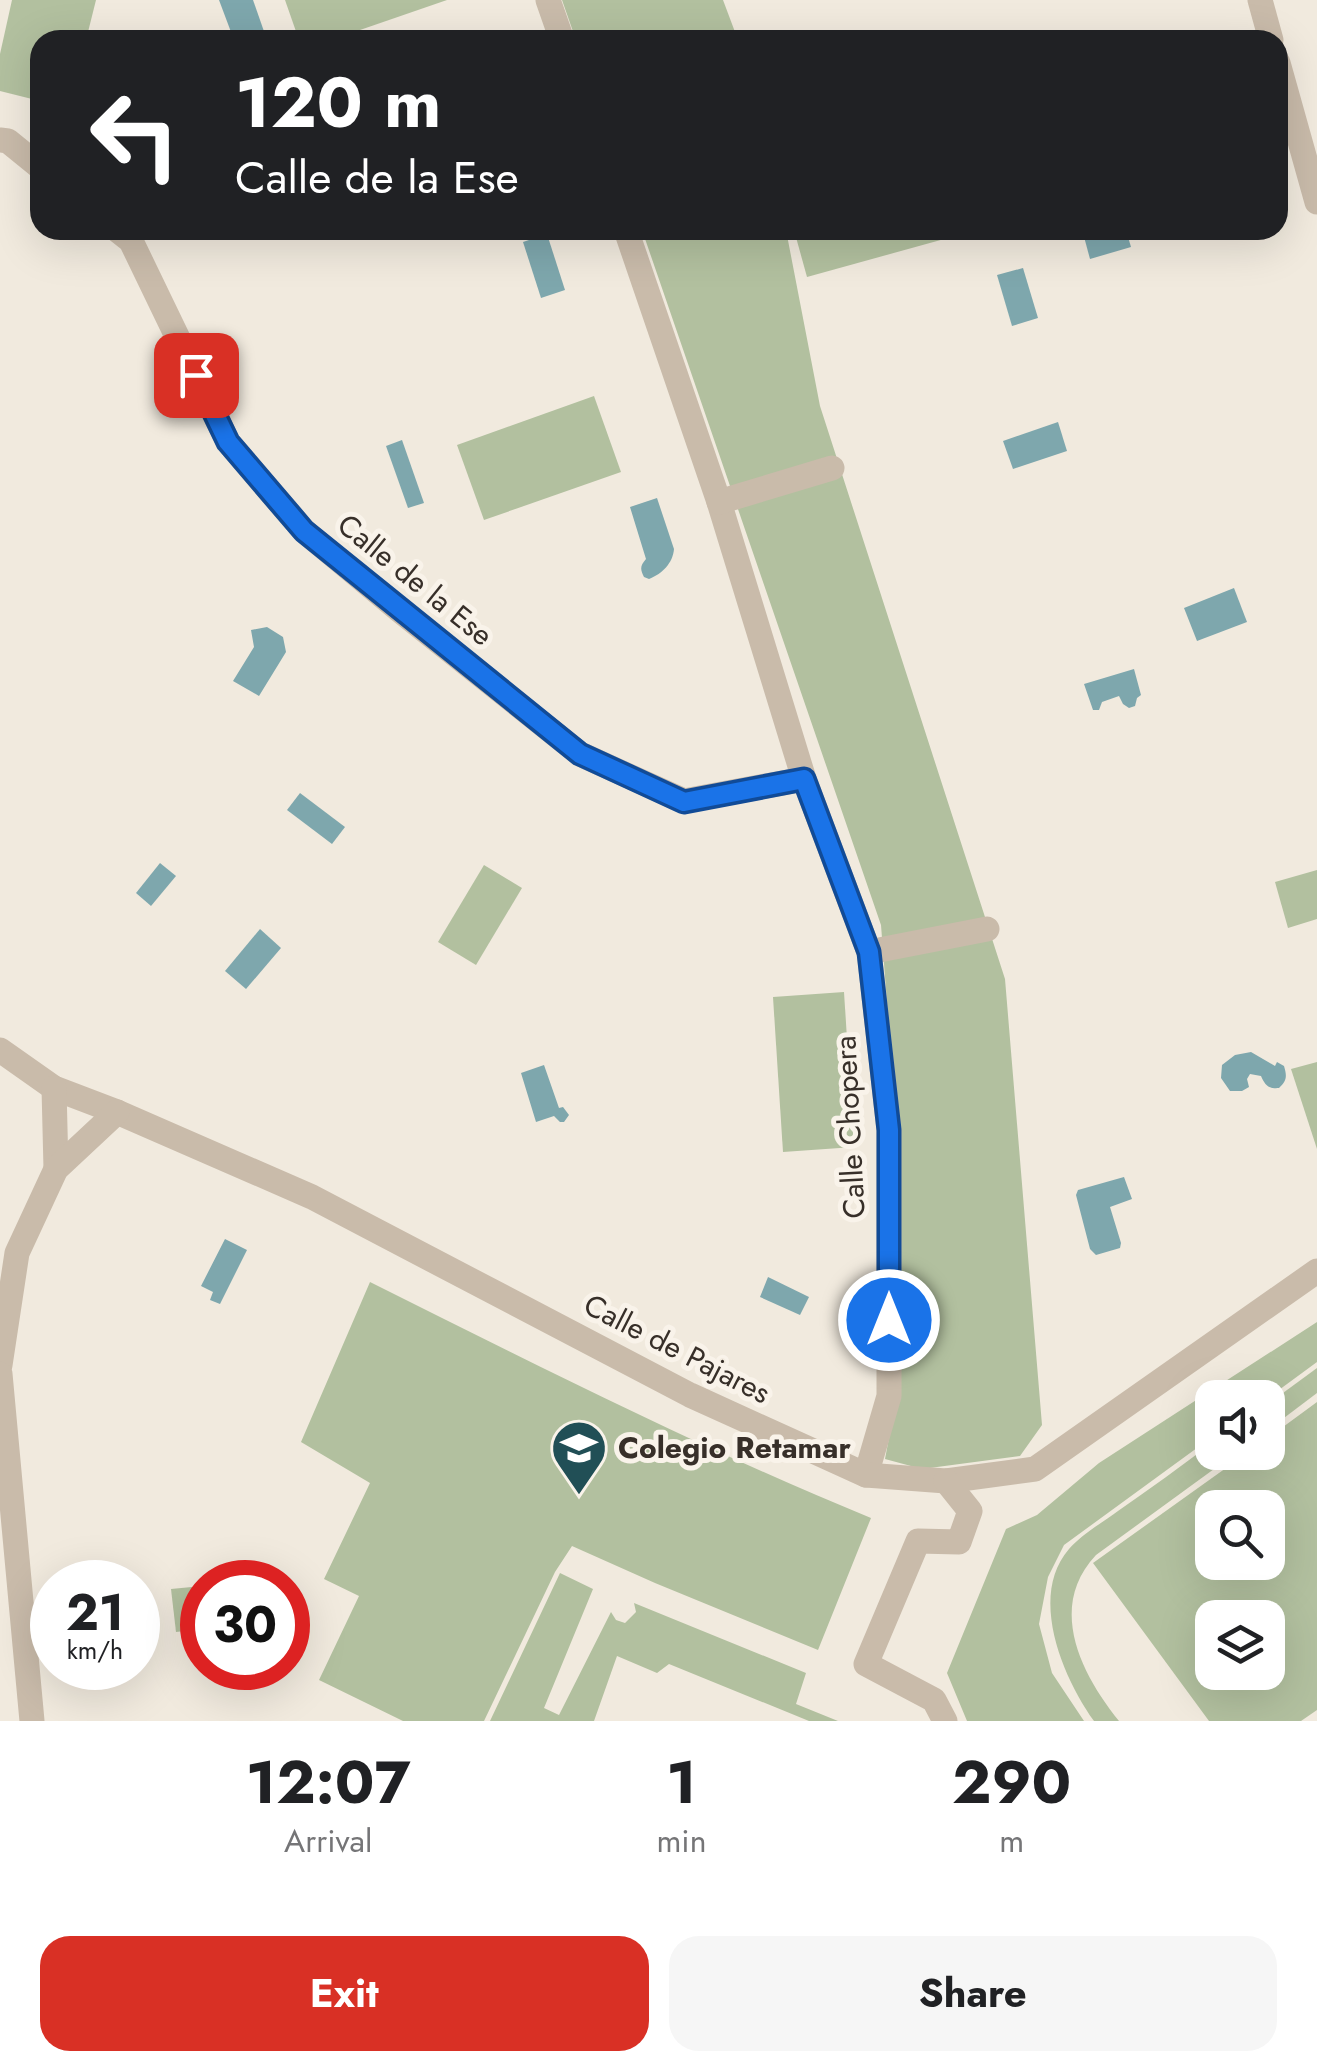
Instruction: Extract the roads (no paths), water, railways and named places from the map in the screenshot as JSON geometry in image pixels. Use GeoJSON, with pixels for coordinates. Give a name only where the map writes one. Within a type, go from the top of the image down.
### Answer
{"type":"FeatureCollection","features":[{"type":"Feature","properties":{"kind":"street"},"geometry":{"type":"LineString","coordinates":[[1260,0],[1268,30]]}},
{"type":"Feature","properties":{"kind":"street"},"geometry":{"type":"LineString","coordinates":[[552,1],[559,30]]}},
{"type":"Feature","properties":{"kind":"street"},"geometry":{"type":"LineString","coordinates":[[1288,99],[1317,202]]}},
{"type":"Feature","properties":{"kind":"street"},"geometry":{"type":"LineString","coordinates":[[0,140],[8,141],[30,160]]}},
{"type":"Feature","properties":{"kind":"street","name":"Calle de la Ese"},"geometry":{"type":"LineString","coordinates":[[130,240],[228,442],[304,531],[414,622],[580,754],[684,802],[804,779]]}},
{"type":"Feature","properties":{"kind":"street","name":"Calle Chopera"},"geometry":{"type":"LineString","coordinates":[[629,240],[719,502],[804,779],[869,952],[889,1130],[890,1396],[866,1475]]}},
{"type":"Feature","properties":{"kind":"street"},"geometry":{"type":"LineString","coordinates":[[719,502],[832,468]]}},
{"type":"Feature","properties":{"kind":"street"},"geometry":{"type":"LineString","coordinates":[[869,952],[986,929]]}},
{"type":"Feature","properties":{"kind":"street","name":"Calle de Pajares"},"geometry":{"type":"LineString","coordinates":[[0,1050],[54,1088],[312,1197],[690,1395],[866,1475],[946,1481],[1035,1469],[1317,1271]]}},
{"type":"Feature","properties":{"kind":"street"},"geometry":{"type":"LineString","coordinates":[[54,1088],[56,1169]]}},
{"type":"Feature","properties":{"kind":"street"},"geometry":{"type":"LineString","coordinates":[[0,1365],[17,1253],[56,1169],[117,1112]]}},
{"type":"Feature","properties":{"kind":"street"},"geometry":{"type":"LineString","coordinates":[[0,1374],[32,1721]]}},
{"type":"Feature","properties":{"kind":"street"},"geometry":{"type":"LineString","coordinates":[[944,1721],[934,1700],[866,1664],[918,1541],[959,1542],[970,1511],[946,1481]]}},
{"type":"Feature","properties":{"kind":"water"},"geometry":{"type":"Polygon","coordinates":[[[219,0],[253,0],[264,30],[230,30],[219,0]]]}},
{"type":"Feature","properties":{"kind":"water"},"geometry":{"type":"Polygon","coordinates":[[[549,240],[565,290],[541,298],[523,242],[549,240]]]}},
{"type":"Feature","properties":{"kind":"water"},"geometry":{"type":"Polygon","coordinates":[[[1085,240],[1129,240],[1131,247],[1090,259],[1085,240]]]}},
{"type":"Feature","properties":{"kind":"water"},"geometry":{"type":"Polygon","coordinates":[[[1023,268],[1038,318],[1012,326],[997,275],[1023,268]]]}},
{"type":"Feature","properties":{"kind":"water"},"geometry":{"type":"Polygon","coordinates":[[[1058,422],[1067,451],[1013,469],[1003,441],[1058,422]]]}},
{"type":"Feature","properties":{"kind":"water"},"geometry":{"type":"Polygon","coordinates":[[[402,440],[424,503],[408,508],[386,446],[402,440]]]}},
{"type":"Feature","properties":{"kind":"water"},"geometry":{"type":"Polygon","coordinates":[[[657,498],[674,549],[666,567],[649,579],[642,572],[646,559],[630,507],[657,498]]]}},
{"type":"Feature","properties":{"kind":"water"},"geometry":{"type":"Polygon","coordinates":[[[1234,588],[1247,622],[1197,641],[1184,608],[1234,588]]]}},
{"type":"Feature","properties":{"kind":"water"},"geometry":{"type":"Polygon","coordinates":[[[267,627],[283,637],[286,652],[259,696],[233,681],[254,647],[251,630],[267,627]]]}},
{"type":"Feature","properties":{"kind":"water"},"geometry":{"type":"Polygon","coordinates":[[[1134,669],[1141,695],[1135,706],[1129,708],[1119,696],[1093,710],[1084,684],[1134,669]]]}},
{"type":"Feature","properties":{"kind":"water"},"geometry":{"type":"Polygon","coordinates":[[[300,793],[345,827],[332,844],[287,810],[300,793]]]}},
{"type":"Feature","properties":{"kind":"water"},"geometry":{"type":"Polygon","coordinates":[[[160,863],[176,876],[151,906],[136,893],[160,863]]]}},
{"type":"Feature","properties":{"kind":"water"},"geometry":{"type":"Polygon","coordinates":[[[260,929],[281,948],[246,989],[225,971],[260,929]]]}},
{"type":"Feature","properties":{"kind":"water"},"geometry":{"type":"Polygon","coordinates":[[[1251,1052],[1275,1066],[1277,1062],[1284,1066],[1286,1078],[1279,1088],[1270,1087],[1261,1076],[1250,1074],[1249,1087],[1230,1091],[1221,1078],[1222,1065],[1235,1055],[1251,1052]]]}},
{"type":"Feature","properties":{"kind":"water"},"geometry":{"type":"Polygon","coordinates":[[[544,1065],[559,1108],[563,1107],[569,1115],[564,1122],[554,1116],[536,1122],[521,1073],[544,1065]]]}},
{"type":"Feature","properties":{"kind":"water"},"geometry":{"type":"Polygon","coordinates":[[[1124,1177],[1132,1199],[1110,1207],[1120,1248],[1096,1255],[1090,1249],[1076,1195],[1078,1190],[1124,1177]]]}},
{"type":"Feature","properties":{"kind":"water"},"geometry":{"type":"Polygon","coordinates":[[[225,1239],[247,1250],[220,1304],[210,1300],[213,1292],[201,1286],[225,1239]]]}},
{"type":"Feature","properties":{"kind":"water"},"geometry":{"type":"Polygon","coordinates":[[[768,1277],[809,1297],[800,1315],[760,1297],[768,1277]]]}},
{"type":"Feature","properties":{"kind":"place","name":"Colegio Retamar"},"geometry":{"type":"Point","coordinates":[579,1497]}}]}
